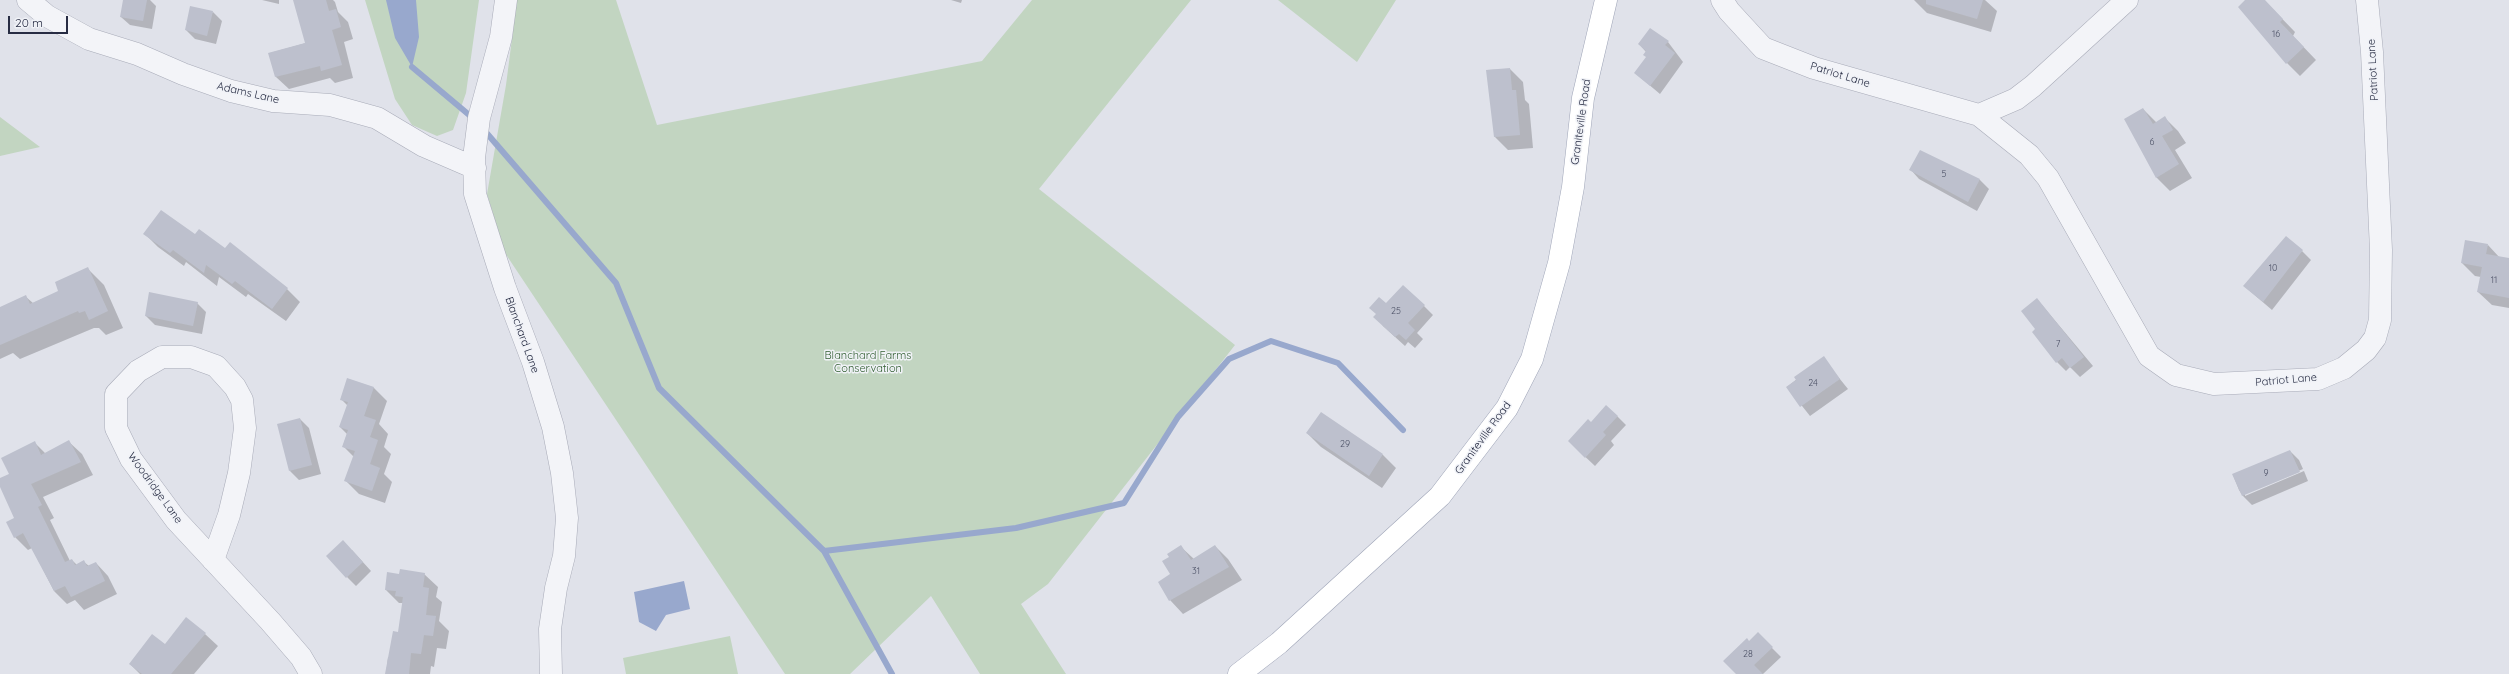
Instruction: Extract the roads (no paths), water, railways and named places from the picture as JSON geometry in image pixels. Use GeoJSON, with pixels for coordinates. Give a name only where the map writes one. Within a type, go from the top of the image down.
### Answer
{"type":"FeatureCollection","features":[{"type":"Feature","properties":{"kind":"main road","name":"Graniteville Road"},"geometry":{"type":"LineString","coordinates":[[1239,674],[1279,643],[1440,496],[1507,408],[1532,359],[1559,263],[1573,187],[1583,98],[1606,0]]}},
{"type":"Feature","properties":{"kind":"street","name":"Adams Lane"},"geometry":{"type":"LineString","coordinates":[[28,0],[47,16],[89,39],[137,54],[183,74],[231,91],[273,101],[330,105],[377,118],[424,146],[475,168]]}},
{"type":"Feature","properties":{"kind":"street","name":"Blanchard Lane"},"geometry":{"type":"LineString","coordinates":[[506,0],[501,37],[479,118],[475,168],[475,194],[493,254],[535,369],[553,428],[562,472],[567,518],[564,556],[556,588],[550,629],[551,674]]}},
{"type":"Feature","properties":{"kind":"street","name":"Patriot Lane"},"geometry":{"type":"LineString","coordinates":[[1722,0],[1729,11],[1763,48],[1814,68],[1979,115],[2029,155],[2048,178],[2149,356],[2176,375],[2214,384],[2318,379],[2344,368],[2366,350],[2375,338],[2380,320],[2380,250],[2376,142],[2367,0]]}},
{"type":"Feature","properties":{"kind":"street"},"geometry":{"type":"LineString","coordinates":[[1979,115],[2016,99],[2033,86],[2127,0]]}},
{"type":"Feature","properties":{"kind":"street","name":"Woodridge Lane"},"geometry":{"type":"LineString","coordinates":[[213,560],[229,515],[239,474],[245,428],[242,400],[235,387],[216,366],[191,357],[162,357],[138,370],[116,394],[116,428],[131,459],[171,514],[301,657],[311,674]]}},
{"type":"Feature","properties":{"kind":"water"},"geometry":{"type":"Polygon","coordinates":[[[386,0],[416,0],[419,37],[412,67],[395,38],[386,0]]]}},
{"type":"Feature","properties":{"kind":"water"},"geometry":{"type":"Polygon","coordinates":[[[684,581],[690,609],[666,615],[656,631],[639,622],[634,592],[684,581]]]}},
{"type":"Feature","properties":{"kind":"waterway"},"geometry":{"type":"LineString","coordinates":[[412,67],[474,119]]}},
{"type":"Feature","properties":{"kind":"waterway"},"geometry":{"type":"LineString","coordinates":[[484,130],[616,283],[659,388],[824,551],[892,674]]}},
{"type":"Feature","properties":{"kind":"waterway"},"geometry":{"type":"LineString","coordinates":[[824,551],[1016,528],[1124,503],[1178,417],[1229,359],[1271,341],[1338,363],[1403,430]]}},
{"type":"Feature","properties":{"kind":"park label","name":"Blanchard Farms Conservation"},"geometry":{"type":"Point","coordinates":[868,362]}}]}
